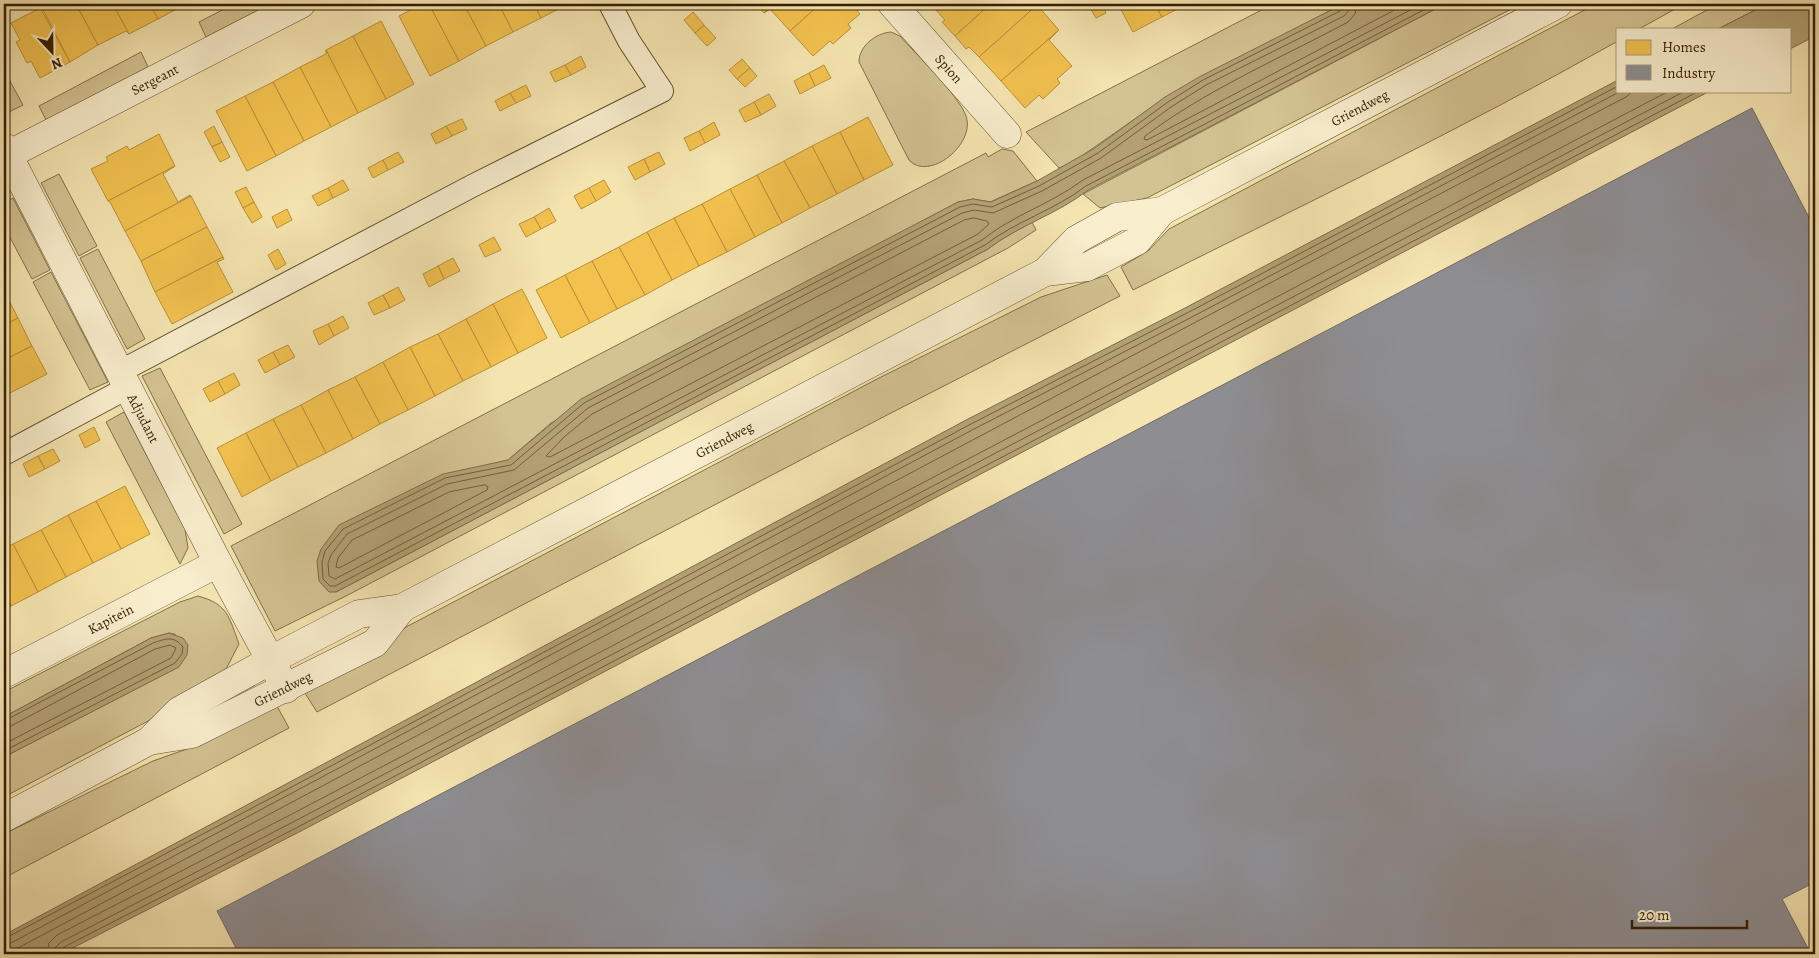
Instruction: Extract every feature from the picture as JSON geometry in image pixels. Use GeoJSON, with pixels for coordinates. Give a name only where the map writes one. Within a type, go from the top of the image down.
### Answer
{"type":"FeatureCollection","features":[{"type":"Feature","properties":{"kind":"street","name":"Sergeant"},"geometry":{"type":"LineString","coordinates":[[6,151],[301,4]]}},
{"type":"Feature","properties":{"kind":"street","name":"Spion"},"geometry":{"type":"LineString","coordinates":[[892,4],[1007,134]]}},
{"type":"Feature","properties":{"kind":"street","name":"Griendweg"},"geometry":{"type":"LineString","coordinates":[[149,742],[179,711],[271,660],[359,614],[402,608],[1045,272],[1087,267],[1138,241],[1162,211],[1558,4]]}},
{"type":"Feature","properties":{"kind":"street","name":"Adjudant"},"geometry":{"type":"LineString","coordinates":[[6,151],[218,563],[286,689]]}},
{"type":"Feature","properties":{"kind":"street","name":"Kapitein"},"geometry":{"type":"LineString","coordinates":[[4,674],[218,563]]}},
{"type":"Feature","properties":{"kind":"street","name":"Griendweg"},"geometry":{"type":"LineString","coordinates":[[4,818],[149,742],[192,734],[286,689],[375,643],[402,608]]}},
{"type":"Feature","properties":{"kind":"lane"},"geometry":{"type":"LineString","coordinates":[[4,454],[123,380],[474,185],[662,91],[629,41],[610,4]]}},
{"type":"Feature","properties":{"kind":"shaded area"},"geometry":{"type":"Polygon","coordinates":[[[234,4],[270,4],[206,37],[199,22],[234,4]]]}},
{"type":"Feature","properties":{"kind":"shaded area"},"geometry":{"type":"Polygon","coordinates":[[[1273,4],[1343,4],[1165,98],[1073,162],[1059,168],[1026,132],[1273,4]]]}},
{"type":"Feature","properties":{"kind":"shaded area"},"geometry":{"type":"Polygon","coordinates":[[[1445,4],[1521,4],[1147,198],[1100,208],[1083,194],[1445,4]]]}},
{"type":"Feature","properties":{"kind":"shaded area"},"geometry":{"type":"Polygon","coordinates":[[[1596,4],[1684,4],[1641,28],[1616,28],[1616,42],[1558,74],[1377,168],[1133,290],[1121,267],[1148,251],[1169,229],[1596,4]]]}},
{"type":"Feature","properties":{"kind":"shaded area"},"geometry":{"type":"Polygon","coordinates":[[[1718,4],[1767,4],[1720,28],[1674,28],[1718,4]]]}},
{"type":"Feature","properties":{"kind":"shaded area"},"geometry":{"type":"Polygon","coordinates":[[[891,32],[900,36],[936,75],[955,98],[966,116],[967,127],[964,138],[949,157],[938,163],[918,166],[909,160],[859,62],[862,51],[869,41],[891,32]]]}},
{"type":"Feature","properties":{"kind":"shaded area"},"geometry":{"type":"Polygon","coordinates":[[[141,52],[148,67],[46,120],[39,106],[141,52]]]}},
{"type":"Feature","properties":{"kind":"shaded area"},"geometry":{"type":"Polygon","coordinates":[[[4,70],[23,105],[5,114],[4,112],[4,70]]]}},
{"type":"Feature","properties":{"kind":"shaded area"},"geometry":{"type":"Polygon","coordinates":[[[1002,149],[1013,151],[1037,181],[990,202],[973,199],[958,202],[551,423],[508,460],[478,468],[336,592],[988,249],[1032,222],[1036,230],[1008,248],[348,595],[275,631],[231,546],[986,153],[988,157],[1002,149]]]}},
{"type":"Feature","properties":{"kind":"shaded area"},"geometry":{"type":"Polygon","coordinates":[[[59,174],[97,246],[79,256],[41,183],[59,174]]]}},
{"type":"Feature","properties":{"kind":"shaded area"},"geometry":{"type":"Polygon","coordinates":[[[13,198],[50,270],[32,279],[4,226],[4,203],[13,198]]]}},
{"type":"Feature","properties":{"kind":"shaded area"},"geometry":{"type":"Polygon","coordinates":[[[98,249],[145,339],[127,349],[80,258],[98,249]]]}},
{"type":"Feature","properties":{"kind":"shaded area"},"geometry":{"type":"Polygon","coordinates":[[[51,272],[108,382],[90,390],[33,282],[51,272]]]}},
{"type":"Feature","properties":{"kind":"shaded area"},"geometry":{"type":"Polygon","coordinates":[[[1107,275],[1120,296],[317,712],[303,690],[375,655],[406,627],[879,378],[1041,297],[1107,275]]]}},
{"type":"Feature","properties":{"kind":"shaded area"},"geometry":{"type":"Polygon","coordinates":[[[160,368],[242,524],[224,534],[142,376],[160,368]]]}},
{"type":"Feature","properties":{"kind":"shaded area"},"geometry":{"type":"Polygon","coordinates":[[[124,412],[185,529],[188,548],[180,564],[106,422],[124,412]]]}},
{"type":"Feature","properties":{"kind":"shaded area"},"geometry":{"type":"Polygon","coordinates":[[[198,596],[216,603],[222,608],[233,626],[239,644],[226,669],[173,699],[150,720],[4,797],[4,757],[178,667],[175,634],[169,633],[151,638],[4,717],[4,692],[180,602],[198,596]]]}},
{"type":"Feature","properties":{"kind":"shaded area"},"geometry":{"type":"Polygon","coordinates":[[[277,706],[289,728],[4,878],[4,834],[153,761],[201,744],[277,706]]]}},
{"type":"Feature","properties":{"kind":"water"},"geometry":{"type":"Polygon","coordinates":[[[1343,4],[1445,4],[1088,190],[1064,206],[1012,233],[988,249],[336,592],[329,592],[319,581],[317,561],[321,549],[339,525],[443,474],[508,460],[581,399],[958,202],[973,199],[991,202],[1037,181],[1095,148],[1165,97],[1201,76],[1343,4]]]}},
{"type":"Feature","properties":{"kind":"water"},"geometry":{"type":"Polygon","coordinates":[[[1767,4],[1815,4],[1815,36],[1792,48],[1792,28],[1720,28],[1767,4]]]}},
{"type":"Feature","properties":{"kind":"water"},"geometry":{"type":"Polygon","coordinates":[[[1616,81],[1616,92],[1708,92],[301,831],[61,954],[4,954],[4,935],[968,419],[1185,308],[1616,81]]]}},
{"type":"Feature","properties":{"kind":"water"},"geometry":{"type":"Polygon","coordinates":[[[169,633],[183,638],[188,645],[187,655],[179,667],[4,757],[4,717],[151,638],[169,633]]]}},
{"type":"Feature","properties":{"kind":"building: Homes"},"geometry":{"type":"Polygon","coordinates":[[[38,4],[70,62],[40,78],[31,61],[27,63],[16,42],[20,40],[11,23],[40,8],[38,4]]]}},
{"type":"Feature","properties":{"kind":"building: Homes"},"geometry":{"type":"Polygon","coordinates":[[[40,4],[76,4],[98,45],[70,62],[40,4]]]}},
{"type":"Feature","properties":{"kind":"building: Homes"},"geometry":{"type":"Polygon","coordinates":[[[76,4],[113,4],[129,34],[126,31],[98,45],[76,4]]]}},
{"type":"Feature","properties":{"kind":"building: Homes"},"geometry":{"type":"Polygon","coordinates":[[[113,4],[150,4],[158,19],[129,34],[113,4]]]}},
{"type":"Feature","properties":{"kind":"building: Homes"},"geometry":{"type":"Polygon","coordinates":[[[150,4],[186,4],[158,19],[150,4]]]}},
{"type":"Feature","properties":{"kind":"building: Homes"},"geometry":{"type":"Polygon","coordinates":[[[422,4],[429,4],[459,61],[430,76],[399,16],[422,4]]]}},
{"type":"Feature","properties":{"kind":"building: Homes"},"geometry":{"type":"Polygon","coordinates":[[[429,4],[464,4],[486,46],[459,61],[429,4]]]}},
{"type":"Feature","properties":{"kind":"building: Homes"},"geometry":{"type":"Polygon","coordinates":[[[464,4],[499,4],[513,32],[486,46],[464,4]]]}},
{"type":"Feature","properties":{"kind":"building: Homes"},"geometry":{"type":"Polygon","coordinates":[[[499,4],[534,4],[541,18],[513,32],[499,4]]]}},
{"type":"Feature","properties":{"kind":"building: Homes"},"geometry":{"type":"Polygon","coordinates":[[[534,4],[568,4],[541,18],[534,4]]]}},
{"type":"Feature","properties":{"kind":"building: Homes"},"geometry":{"type":"Polygon","coordinates":[[[755,4],[774,4],[764,13],[755,4]]]}},
{"type":"Feature","properties":{"kind":"building: Homes"},"geometry":{"type":"Polygon","coordinates":[[[774,4],[820,4],[790,31],[770,9],[764,13],[774,4]]]}},
{"type":"Feature","properties":{"kind":"building: Homes"},"geometry":{"type":"Polygon","coordinates":[[[820,4],[851,4],[860,14],[848,24],[851,28],[833,44],[830,41],[813,56],[790,31],[820,4]]]}},
{"type":"Feature","properties":{"kind":"building: Homes"},"geometry":{"type":"Polygon","coordinates":[[[930,4],[941,4],[935,9],[930,4]]]}},
{"type":"Feature","properties":{"kind":"building: Homes"},"geometry":{"type":"Polygon","coordinates":[[[941,4],[990,4],[955,36],[942,22],[945,20],[935,9],[941,4]]]}},
{"type":"Feature","properties":{"kind":"building: Homes"},"geometry":{"type":"Polygon","coordinates":[[[990,4],[1037,5],[979,57],[969,47],[966,49],[955,36],[990,4]]]}},
{"type":"Feature","properties":{"kind":"building: Homes"},"geometry":{"type":"Polygon","coordinates":[[[1088,4],[1102,4],[1106,13],[1096,18],[1088,4]]]}},
{"type":"Feature","properties":{"kind":"building: Homes"},"geometry":{"type":"Polygon","coordinates":[[[1118,4],[1155,4],[1162,17],[1133,32],[1118,4]]]}},
{"type":"Feature","properties":{"kind":"building: Homes"},"geometry":{"type":"Polygon","coordinates":[[[1155,4],[1187,4],[1162,17],[1155,4]]]}},
{"type":"Feature","properties":{"kind":"building: Homes"},"geometry":{"type":"Polygon","coordinates":[[[1037,5],[1059,30],[1001,81],[979,57],[1037,5]]]}},
{"type":"Feature","properties":{"kind":"building: Homes"},"geometry":{"type":"Polygon","coordinates":[[[693,12],[704,25],[695,33],[684,20],[693,12]]]}},
{"type":"Feature","properties":{"kind":"building: Homes"},"geometry":{"type":"Polygon","coordinates":[[[381,21],[414,84],[386,99],[353,36],[381,21]]]}},
{"type":"Feature","properties":{"kind":"building: Homes"},"geometry":{"type":"Polygon","coordinates":[[[704,25],[716,38],[707,46],[695,33],[704,25]]]}},
{"type":"Feature","properties":{"kind":"building: Homes"},"geometry":{"type":"Polygon","coordinates":[[[1059,30],[1049,40],[1072,66],[1057,79],[1060,83],[1043,99],[1039,95],[1025,108],[1001,81],[1059,30]]]}},
{"type":"Feature","properties":{"kind":"building: Homes"},"geometry":{"type":"Polygon","coordinates":[[[353,36],[386,99],[358,113],[326,50],[353,36]]]}},
{"type":"Feature","properties":{"kind":"building: Homes"},"geometry":{"type":"Polygon","coordinates":[[[326,50],[358,113],[331,127],[300,67],[326,54],[326,50]]]}},
{"type":"Feature","properties":{"kind":"building: Homes"},"geometry":{"type":"Polygon","coordinates":[[[581,56],[586,67],[571,75],[565,65],[581,56]]]}},
{"type":"Feature","properties":{"kind":"building: Homes"},"geometry":{"type":"Polygon","coordinates":[[[742,59],[750,68],[737,79],[729,70],[742,59]]]}},
{"type":"Feature","properties":{"kind":"building: Homes"},"geometry":{"type":"Polygon","coordinates":[[[565,65],[571,75],[555,82],[550,72],[565,65]]]}},
{"type":"Feature","properties":{"kind":"building: Homes"},"geometry":{"type":"Polygon","coordinates":[[[824,65],[831,78],[815,86],[809,73],[824,65]]]}},
{"type":"Feature","properties":{"kind":"building: Homes"},"geometry":{"type":"Polygon","coordinates":[[[300,67],[331,127],[304,141],[273,82],[300,67]]]}},
{"type":"Feature","properties":{"kind":"building: Homes"},"geometry":{"type":"Polygon","coordinates":[[[750,68],[757,76],[745,87],[737,79],[750,68]]]}},
{"type":"Feature","properties":{"kind":"building: Homes"},"geometry":{"type":"Polygon","coordinates":[[[809,73],[815,86],[800,94],[794,81],[809,73]]]}},
{"type":"Feature","properties":{"kind":"building: Homes"},"geometry":{"type":"Polygon","coordinates":[[[273,82],[304,141],[276,156],[245,96],[273,82]]]}},
{"type":"Feature","properties":{"kind":"building: Homes"},"geometry":{"type":"Polygon","coordinates":[[[526,85],[531,96],[516,103],[510,93],[526,85]]]}},
{"type":"Feature","properties":{"kind":"building: Homes"},"geometry":{"type":"Polygon","coordinates":[[[510,93],[516,103],[500,111],[495,101],[510,93]]]}},
{"type":"Feature","properties":{"kind":"building: Homes"},"geometry":{"type":"Polygon","coordinates":[[[769,94],[776,106],[761,115],[754,102],[769,94]]]}},
{"type":"Feature","properties":{"kind":"building: Homes"},"geometry":{"type":"Polygon","coordinates":[[[245,96],[276,156],[247,171],[216,111],[245,96]]]}},
{"type":"Feature","properties":{"kind":"building: Homes"},"geometry":{"type":"Polygon","coordinates":[[[754,102],[761,115],[745,122],[739,110],[754,102]]]}},
{"type":"Feature","properties":{"kind":"building: Homes"},"geometry":{"type":"Polygon","coordinates":[[[868,117],[893,165],[864,180],[840,132],[868,117]]]}},
{"type":"Feature","properties":{"kind":"building: Homes"},"geometry":{"type":"Polygon","coordinates":[[[462,119],[467,129],[452,136],[446,126],[462,119]]]}},
{"type":"Feature","properties":{"kind":"building: Homes"},"geometry":{"type":"Polygon","coordinates":[[[714,122],[720,135],[705,143],[699,131],[714,122]]]}},
{"type":"Feature","properties":{"kind":"building: Homes"},"geometry":{"type":"Polygon","coordinates":[[[214,126],[222,142],[212,147],[204,132],[214,126]]]}},
{"type":"Feature","properties":{"kind":"building: Homes"},"geometry":{"type":"Polygon","coordinates":[[[446,126],[452,136],[436,144],[431,134],[446,126]]]}},
{"type":"Feature","properties":{"kind":"building: Homes"},"geometry":{"type":"Polygon","coordinates":[[[699,131],[705,143],[690,151],[684,138],[699,131]]]}},
{"type":"Feature","properties":{"kind":"building: Homes"},"geometry":{"type":"Polygon","coordinates":[[[840,132],[864,180],[837,194],[812,146],[840,132]]]}},
{"type":"Feature","properties":{"kind":"building: Homes"},"geometry":{"type":"Polygon","coordinates":[[[159,134],[175,166],[108,201],[91,169],[108,161],[106,157],[127,146],[129,150],[159,134]]]}},
{"type":"Feature","properties":{"kind":"building: Homes"},"geometry":{"type":"Polygon","coordinates":[[[222,142],[230,157],[220,162],[212,147],[222,142]]]}},
{"type":"Feature","properties":{"kind":"building: Homes"},"geometry":{"type":"Polygon","coordinates":[[[812,146],[837,194],[810,208],[784,161],[812,146]]]}},
{"type":"Feature","properties":{"kind":"building: Homes"},"geometry":{"type":"Polygon","coordinates":[[[398,152],[404,162],[388,170],[383,160],[398,152]]]}},
{"type":"Feature","properties":{"kind":"building: Homes"},"geometry":{"type":"Polygon","coordinates":[[[659,152],[665,164],[650,172],[644,159],[659,152]]]}},
{"type":"Feature","properties":{"kind":"building: Homes"},"geometry":{"type":"Polygon","coordinates":[[[644,159],[650,172],[635,180],[628,167],[644,159]]]}},
{"type":"Feature","properties":{"kind":"building: Homes"},"geometry":{"type":"Polygon","coordinates":[[[383,160],[388,170],[373,178],[368,168],[383,160]]]}},
{"type":"Feature","properties":{"kind":"building: Homes"},"geometry":{"type":"Polygon","coordinates":[[[784,161],[810,208],[782,223],[757,175],[784,161]]]}},
{"type":"Feature","properties":{"kind":"building: Homes"},"geometry":{"type":"Polygon","coordinates":[[[175,166],[163,174],[178,202],[191,196],[125,231],[108,201],[175,166]]]}},
{"type":"Feature","properties":{"kind":"building: Homes"},"geometry":{"type":"Polygon","coordinates":[[[757,175],[782,223],[755,237],[730,189],[757,175]]]}},
{"type":"Feature","properties":{"kind":"building: Homes"},"geometry":{"type":"Polygon","coordinates":[[[343,180],[349,190],[333,198],[328,188],[343,180]]]}},
{"type":"Feature","properties":{"kind":"building: Homes"},"geometry":{"type":"Polygon","coordinates":[[[604,180],[611,192],[596,201],[589,188],[604,180]]]}},
{"type":"Feature","properties":{"kind":"building: Homes"},"geometry":{"type":"Polygon","coordinates":[[[246,187],[254,202],[243,208],[235,192],[246,187]]]}},
{"type":"Feature","properties":{"kind":"building: Homes"},"geometry":{"type":"Polygon","coordinates":[[[328,188],[333,198],[318,206],[312,196],[328,188]]]}},
{"type":"Feature","properties":{"kind":"building: Homes"},"geometry":{"type":"Polygon","coordinates":[[[589,188],[596,201],[581,209],[574,196],[589,188]]]}},
{"type":"Feature","properties":{"kind":"building: Homes"},"geometry":{"type":"Polygon","coordinates":[[[730,189],[755,237],[727,252],[702,204],[730,189]]]}},
{"type":"Feature","properties":{"kind":"building: Homes"},"geometry":{"type":"Polygon","coordinates":[[[191,196],[207,227],[141,261],[125,231],[191,196]]]}},
{"type":"Feature","properties":{"kind":"building: Homes"},"geometry":{"type":"Polygon","coordinates":[[[254,202],[262,217],[252,223],[243,208],[254,202]]]}},
{"type":"Feature","properties":{"kind":"building: Homes"},"geometry":{"type":"Polygon","coordinates":[[[702,204],[727,252],[699,266],[674,218],[702,204]]]}},
{"type":"Feature","properties":{"kind":"building: Homes"},"geometry":{"type":"Polygon","coordinates":[[[549,208],[556,221],[541,229],[534,217],[549,208]]]}},
{"type":"Feature","properties":{"kind":"building: Homes"},"geometry":{"type":"Polygon","coordinates":[[[287,209],[292,220],[277,228],[272,217],[287,209]]]}},
{"type":"Feature","properties":{"kind":"building: Homes"},"geometry":{"type":"Polygon","coordinates":[[[534,217],[541,229],[526,237],[519,224],[534,217]]]}},
{"type":"Feature","properties":{"kind":"building: Homes"},"geometry":{"type":"Polygon","coordinates":[[[674,218],[699,266],[672,280],[647,232],[674,218]]]}},
{"type":"Feature","properties":{"kind":"building: Homes"},"geometry":{"type":"Polygon","coordinates":[[[207,227],[223,257],[155,292],[141,261],[207,227]]]}},
{"type":"Feature","properties":{"kind":"building: Homes"},"geometry":{"type":"Polygon","coordinates":[[[647,232],[672,280],[645,295],[619,247],[647,232]]]}},
{"type":"Feature","properties":{"kind":"building: Homes"},"geometry":{"type":"Polygon","coordinates":[[[494,237],[501,250],[485,257],[479,245],[494,237]]]}},
{"type":"Feature","properties":{"kind":"building: Homes"},"geometry":{"type":"Polygon","coordinates":[[[619,247],[645,295],[617,309],[592,261],[619,247]]]}},
{"type":"Feature","properties":{"kind":"building: Homes"},"geometry":{"type":"Polygon","coordinates":[[[278,249],[286,264],[276,270],[268,255],[278,249]]]}},
{"type":"Feature","properties":{"kind":"building: Homes"},"geometry":{"type":"Polygon","coordinates":[[[223,257],[224,259],[217,262],[233,292],[172,324],[155,292],[223,257]]]}},
{"type":"Feature","properties":{"kind":"building: Homes"},"geometry":{"type":"Polygon","coordinates":[[[453,258],[460,271],[444,279],[438,266],[453,258]]]}},
{"type":"Feature","properties":{"kind":"building: Homes"},"geometry":{"type":"Polygon","coordinates":[[[592,261],[617,309],[590,323],[565,275],[592,261]]]}},
{"type":"Feature","properties":{"kind":"building: Homes"},"geometry":{"type":"Polygon","coordinates":[[[438,266],[444,279],[429,287],[423,274],[438,266]]]}},
{"type":"Feature","properties":{"kind":"building: Homes"},"geometry":{"type":"Polygon","coordinates":[[[565,275],[590,323],[561,338],[536,290],[565,275]]]}},
{"type":"Feature","properties":{"kind":"building: Homes"},"geometry":{"type":"Polygon","coordinates":[[[398,287],[405,300],[390,308],[383,295],[398,287]]]}},
{"type":"Feature","properties":{"kind":"building: Homes"},"geometry":{"type":"Polygon","coordinates":[[[522,289],[547,338],[518,353],[493,304],[522,289]]]}},
{"type":"Feature","properties":{"kind":"building: Homes"},"geometry":{"type":"Polygon","coordinates":[[[4,291],[18,318],[4,325],[4,291]]]}},
{"type":"Feature","properties":{"kind":"building: Homes"},"geometry":{"type":"Polygon","coordinates":[[[383,295],[390,308],[374,315],[368,303],[383,295]]]}},
{"type":"Feature","properties":{"kind":"building: Homes"},"geometry":{"type":"Polygon","coordinates":[[[493,304],[518,353],[491,367],[466,319],[493,304]]]}},
{"type":"Feature","properties":{"kind":"building: Homes"},"geometry":{"type":"Polygon","coordinates":[[[343,316],[349,328],[334,336],[328,324],[343,316]]]}},
{"type":"Feature","properties":{"kind":"building: Homes"},"geometry":{"type":"Polygon","coordinates":[[[18,318],[32,346],[4,360],[4,325],[18,318]]]}},
{"type":"Feature","properties":{"kind":"building: Homes"},"geometry":{"type":"Polygon","coordinates":[[[466,319],[491,367],[463,381],[438,334],[466,319]]]}},
{"type":"Feature","properties":{"kind":"building: Homes"},"geometry":{"type":"Polygon","coordinates":[[[328,324],[334,336],[319,345],[313,331],[328,324]]]}},
{"type":"Feature","properties":{"kind":"building: Homes"},"geometry":{"type":"Polygon","coordinates":[[[438,334],[463,381],[435,396],[410,347],[438,334]]]}},
{"type":"Feature","properties":{"kind":"building: Homes"},"geometry":{"type":"Polygon","coordinates":[[[288,345],[295,357],[280,365],[273,352],[288,345]]]}},
{"type":"Feature","properties":{"kind":"building: Homes"},"geometry":{"type":"Polygon","coordinates":[[[32,346],[47,374],[4,396],[4,360],[32,346]]]}},
{"type":"Feature","properties":{"kind":"building: Homes"},"geometry":{"type":"Polygon","coordinates":[[[410,347],[435,396],[408,410],[383,362],[410,347]]]}},
{"type":"Feature","properties":{"kind":"building: Homes"},"geometry":{"type":"Polygon","coordinates":[[[273,352],[280,365],[265,373],[258,360],[273,352]]]}},
{"type":"Feature","properties":{"kind":"building: Homes"},"geometry":{"type":"Polygon","coordinates":[[[383,362],[408,410],[380,424],[355,377],[383,362]]]}},
{"type":"Feature","properties":{"kind":"building: Homes"},"geometry":{"type":"Polygon","coordinates":[[[234,373],[240,385],[225,394],[218,381],[234,373]]]}},
{"type":"Feature","properties":{"kind":"building: Homes"},"geometry":{"type":"Polygon","coordinates":[[[355,377],[380,424],[353,439],[328,390],[355,377]]]}},
{"type":"Feature","properties":{"kind":"building: Homes"},"geometry":{"type":"Polygon","coordinates":[[[218,381],[225,394],[210,402],[203,389],[218,381]]]}},
{"type":"Feature","properties":{"kind":"building: Homes"},"geometry":{"type":"Polygon","coordinates":[[[328,390],[353,439],[326,453],[301,405],[328,390]]]}},
{"type":"Feature","properties":{"kind":"building: Homes"},"geometry":{"type":"Polygon","coordinates":[[[301,405],[326,453],[298,467],[273,419],[301,405]]]}},
{"type":"Feature","properties":{"kind":"building: Homes"},"geometry":{"type":"Polygon","coordinates":[[[273,419],[298,467],[271,481],[246,433],[273,419]]]}},
{"type":"Feature","properties":{"kind":"building: Homes"},"geometry":{"type":"Polygon","coordinates":[[[94,427],[100,440],[85,448],[79,435],[94,427]]]}},
{"type":"Feature","properties":{"kind":"building: Homes"},"geometry":{"type":"Polygon","coordinates":[[[246,433],[271,481],[242,497],[217,448],[246,433]]]}},
{"type":"Feature","properties":{"kind":"building: Homes"},"geometry":{"type":"Polygon","coordinates":[[[53,449],[60,461],[45,469],[38,456],[53,449]]]}},
{"type":"Feature","properties":{"kind":"building: Homes"},"geometry":{"type":"Polygon","coordinates":[[[38,456],[45,469],[29,477],[23,464],[38,456]]]}},
{"type":"Feature","properties":{"kind":"building: Homes"},"geometry":{"type":"Polygon","coordinates":[[[125,486],[150,534],[121,549],[96,501],[125,486]]]}},
{"type":"Feature","properties":{"kind":"building: Homes"},"geometry":{"type":"Polygon","coordinates":[[[96,501],[121,549],[93,563],[68,515],[96,501]]]}},
{"type":"Feature","properties":{"kind":"building: Homes"},"geometry":{"type":"Polygon","coordinates":[[[68,515],[93,563],[66,577],[41,530],[68,515]]]}},
{"type":"Feature","properties":{"kind":"building: Homes"},"geometry":{"type":"Polygon","coordinates":[[[41,530],[66,577],[38,592],[13,544],[41,530]]]}},
{"type":"Feature","properties":{"kind":"building: Homes"},"geometry":{"type":"Polygon","coordinates":[[[13,544],[38,592],[11,606],[4,592],[4,549],[13,544]]]}},
{"type":"Feature","properties":{"kind":"building: Homes"},"geometry":{"type":"Polygon","coordinates":[[[4,592],[11,606],[4,610],[4,592]]]}},
{"type":"Feature","properties":{"kind":"building: Industry"},"geometry":{"type":"Polygon","coordinates":[[[1752,108],[1815,229],[1815,882],[1782,899],[1811,954],[239,954],[217,911],[1752,108]]]}}]}
